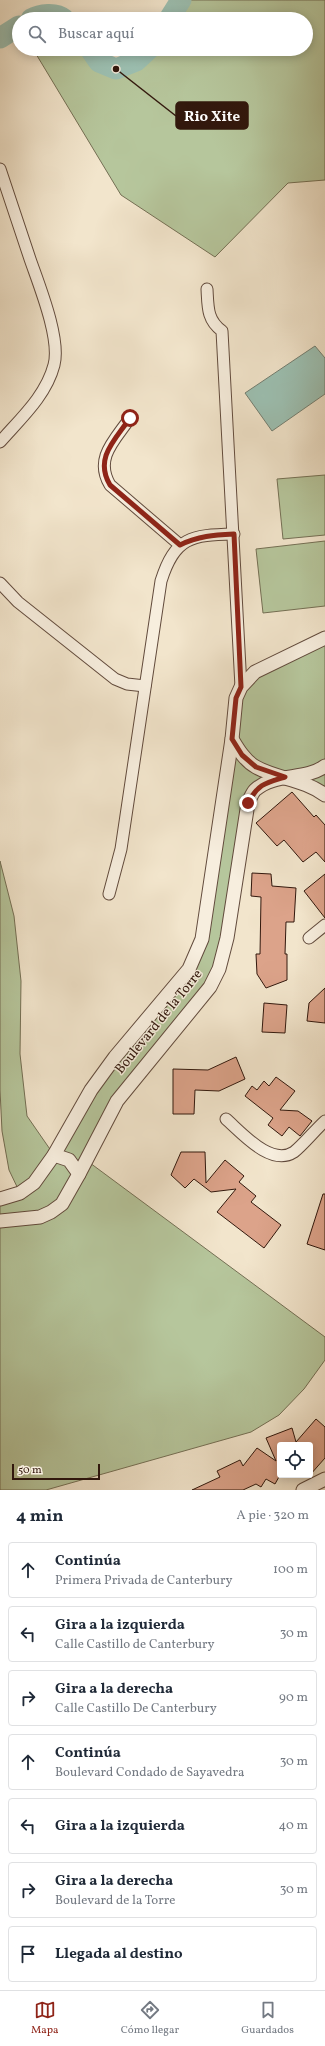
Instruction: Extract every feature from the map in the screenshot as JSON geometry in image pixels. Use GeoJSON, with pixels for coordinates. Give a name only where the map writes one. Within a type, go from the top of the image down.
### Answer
{"type":"FeatureCollection","features":[{"type":"Feature","properties":{"kind":"street"},"geometry":{"type":"LineString","coordinates":[[0,169],[44,302],[56,346],[55,364],[49,380],[38,399],[0,442]]}},
{"type":"Feature","properties":{"kind":"street"},"geometry":{"type":"LineString","coordinates":[[207,289],[210,318],[222,331],[241,687]]}},
{"type":"Feature","properties":{"kind":"street"},"geometry":{"type":"LineString","coordinates":[[130,418],[106,452],[103,463],[104,475],[110,485],[180,545]]}},
{"type":"Feature","properties":{"kind":"street"},"geometry":{"type":"LineString","coordinates":[[109,894],[121,849],[161,581],[167,561],[180,545],[194,538],[209,535],[234,534]]}},
{"type":"Feature","properties":{"kind":"street"},"geometry":{"type":"LineString","coordinates":[[0,582],[18,602],[115,679],[127,684],[145,686]]}},
{"type":"Feature","properties":{"kind":"street"},"geometry":{"type":"LineString","coordinates":[[241,687],[255,672],[325,638]]}},
{"type":"Feature","properties":{"kind":"street","name":"Boulevard de la Torre"},"geometry":{"type":"LineString","coordinates":[[0,1199],[20,1193],[34,1182],[54,1155],[91,1090],[115,1057],[189,969],[202,940],[232,739],[236,698],[241,687]]}},
{"type":"Feature","properties":{"kind":"street"},"geometry":{"type":"LineString","coordinates":[[232,739],[242,755],[256,767],[313,787],[325,795]]}},
{"type":"Feature","properties":{"kind":"street","name":"Boulevard de la Torre"},"geometry":{"type":"LineString","coordinates":[[0,1221],[40,1217],[51,1212],[62,1204],[117,1101],[210,987],[219,969],[227,938],[248,803],[255,790],[269,782],[285,777],[320,770],[325,766]]}},
{"type":"Feature","properties":{"kind":"street"},"geometry":{"type":"LineString","coordinates":[[309,938],[325,925]]}},
{"type":"Feature","properties":{"kind":"street"},"geometry":{"type":"LineString","coordinates":[[226,1119],[266,1152],[280,1156],[293,1152],[325,1121]]}},
{"type":"Feature","properties":{"kind":"street"},"geometry":{"type":"LineString","coordinates":[[54,1155],[69,1160],[79,1174]]}},
{"type":"Feature","properties":{"kind":"street"},"geometry":{"type":"LineString","coordinates":[[303,1490],[325,1479]]}},
{"type":"Feature","properties":{"kind":"shaded area"},"geometry":{"type":"Polygon","coordinates":[[[181,0],[325,0],[325,180],[288,183],[215,257],[121,195],[37,56],[95,56],[99,62],[116,69],[136,61],[141,56],[313,56],[313,12],[173,12],[181,0]]]}},
{"type":"Feature","properties":{"kind":"shaded area"},"geometry":{"type":"Polygon","coordinates":[[[315,346],[325,358],[325,394],[272,431],[245,393],[315,346]]]}},
{"type":"Feature","properties":{"kind":"shaded area"},"geometry":{"type":"Polygon","coordinates":[[[325,475],[325,535],[283,539],[277,479],[325,475]]]}},
{"type":"Feature","properties":{"kind":"shaded area"},"geometry":{"type":"Polygon","coordinates":[[[325,541],[325,606],[263,613],[256,549],[325,541]]]}},
{"type":"Feature","properties":{"kind":"shaded area"},"geometry":{"type":"Polygon","coordinates":[[[325,638],[325,795],[286,777],[254,789],[219,969],[117,1101],[86,1160],[325,1337],[325,1360],[304,1389],[279,1415],[251,1432],[46,1490],[0,1490],[0,1199],[20,1193],[9,1170],[2,1131],[0,1090],[0,861],[14,916],[21,981],[20,1054],[27,1116],[54,1155],[91,1090],[173,990],[202,940],[234,713],[248,679],[325,638]]]}},
{"type":"Feature","properties":{"kind":"building"},"geometry":{"type":"Polygon","coordinates":[[[292,792],[314,817],[316,815],[325,825],[325,862],[316,852],[303,862],[284,840],[277,846],[256,823],[292,792]]]}},
{"type":"Feature","properties":{"kind":"building"},"geometry":{"type":"Polygon","coordinates":[[[252,873],[271,874],[272,886],[296,888],[294,922],[286,922],[285,954],[287,954],[287,980],[266,988],[257,974],[256,954],[260,954],[261,897],[251,896],[252,873]]]}},
{"type":"Feature","properties":{"kind":"building"},"geometry":{"type":"Polygon","coordinates":[[[325,874],[325,918],[304,891],[325,874]]]}},
{"type":"Feature","properties":{"kind":"building"},"geometry":{"type":"Polygon","coordinates":[[[325,988],[325,1023],[307,1021],[309,1003],[325,988]]]}},
{"type":"Feature","properties":{"kind":"building"},"geometry":{"type":"Polygon","coordinates":[[[264,1003],[287,1005],[285,1033],[262,1032],[264,1003]]]}},
{"type":"Feature","properties":{"kind":"building"},"geometry":{"type":"Polygon","coordinates":[[[236,1057],[245,1079],[219,1091],[195,1090],[194,1114],[173,1114],[173,1069],[208,1070],[236,1057]]]}},
{"type":"Feature","properties":{"kind":"building"},"geometry":{"type":"Polygon","coordinates":[[[276,1077],[295,1091],[280,1110],[298,1111],[312,1121],[300,1136],[289,1127],[282,1136],[268,1125],[273,1118],[245,1096],[252,1086],[257,1090],[264,1081],[269,1086],[276,1077]]]}},
{"type":"Feature","properties":{"kind":"building"},"geometry":{"type":"Polygon","coordinates":[[[181,1152],[205,1152],[206,1183],[225,1160],[244,1176],[239,1182],[256,1196],[251,1202],[281,1225],[264,1248],[217,1212],[236,1189],[211,1192],[194,1179],[185,1188],[171,1175],[181,1152]]]}},
{"type":"Feature","properties":{"kind":"building"},"geometry":{"type":"Polygon","coordinates":[[[323,1194],[325,1194],[325,1250],[307,1244],[323,1194]]]}},
{"type":"Feature","properties":{"kind":"building"},"geometry":{"type":"Polygon","coordinates":[[[316,1419],[325,1427],[325,1458],[313,1472],[313,1442],[296,1442],[316,1419]]]}},
{"type":"Feature","properties":{"kind":"building"},"geometry":{"type":"Polygon","coordinates":[[[292,1428],[296,1442],[277,1442],[277,1478],[278,1478],[275,1484],[266,1479],[261,1487],[256,1484],[243,1490],[192,1490],[220,1477],[217,1471],[240,1460],[243,1466],[257,1448],[276,1461],[266,1438],[292,1428]]]}},
{"type":"Feature","properties":{"kind":"waterway"},"geometry":{"type":"LineString","coordinates":[[173,12],[181,0]]}},
{"type":"Feature","properties":{"kind":"waterway"},"geometry":{"type":"LineString","coordinates":[[0,38],[12,30]]}},
{"type":"Feature","properties":{"kind":"waterway"},"geometry":{"type":"LineString","coordinates":[[95,56],[99,62],[116,69],[136,61],[141,56]]}},
{"type":"Feature","properties":{"kind":"place","name":"Rio Xite"},"geometry":{"type":"Point","coordinates":[116,69]}},
{"type":"Feature","properties":{"kind":"route"},"geometry":{"type":"LineString","coordinates":[[130,418],[106,452],[103,463],[104,475],[110,485],[180,545],[194,538],[209,535],[234,534],[241,687],[236,698],[233,713],[232,739],[242,755],[256,767],[285,777],[269,782],[255,790],[248,803]]}}]}
